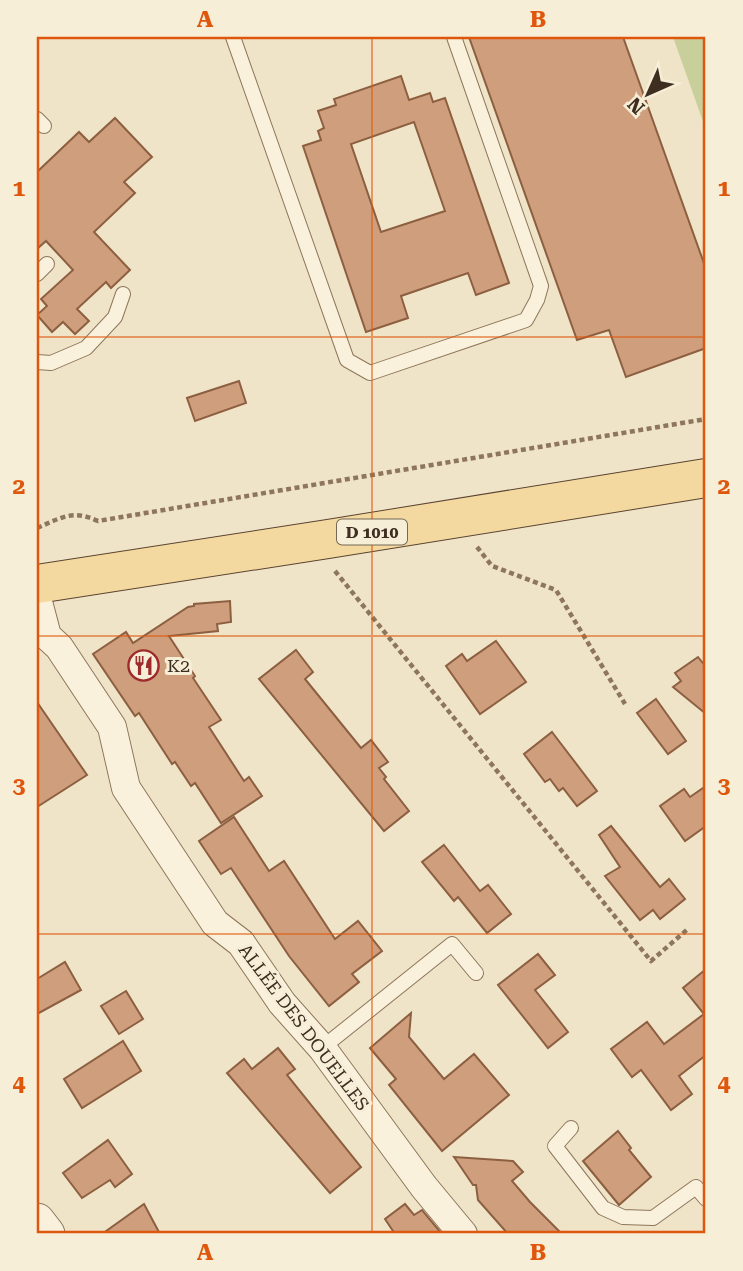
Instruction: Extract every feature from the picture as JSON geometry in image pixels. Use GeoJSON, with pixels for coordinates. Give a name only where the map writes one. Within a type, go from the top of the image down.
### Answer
{"type":"FeatureCollection","features":[{"type":"Feature","properties":{"kind":"main road","name":"D 1010"},"geometry":{"type":"LineString","coordinates":[[37,584],[706,478]]}},
{"type":"Feature","properties":{"kind":"street","name":"ALLÉE DES DOUELLES"},"geometry":{"type":"LineString","coordinates":[[37,598],[47,636],[59,647],[112,727],[126,788],[215,923],[241,943],[282,1003],[322,1048],[424,1187],[463,1234]]}},
{"type":"Feature","properties":{"kind":"street"},"geometry":{"type":"LineString","coordinates":[[37,1221],[47,1234]]}},
{"type":"Feature","properties":{"kind":"lane"},"geometry":{"type":"LineString","coordinates":[[233,37],[346,360],[370,373],[526,320],[541,286],[454,37]]}},
{"type":"Feature","properties":{"kind":"lane"},"geometry":{"type":"LineString","coordinates":[[37,362],[51,363],[86,348],[115,317],[123,293]]}},
{"type":"Feature","properties":{"kind":"lane"},"geometry":{"type":"LineString","coordinates":[[322,1048],[452,944],[475,973]]}},
{"type":"Feature","properties":{"kind":"lane"},"geometry":{"type":"LineString","coordinates":[[571,1128],[555,1146],[603,1208],[623,1217],[653,1218],[696,1187],[706,1199]]}},
{"type":"Feature","properties":{"kind":"path"},"geometry":{"type":"LineString","coordinates":[[37,528],[71,514],[84,514],[98,521],[706,419]]}},
{"type":"Feature","properties":{"kind":"path"},"geometry":{"type":"LineString","coordinates":[[456,518],[492,566],[556,590],[625,704]]}},
{"type":"Feature","properties":{"kind":"path"},"geometry":{"type":"LineString","coordinates":[[328,539],[330,565],[651,961],[689,928]]}},
{"type":"Feature","properties":{"kind":"green space"},"geometry":{"type":"Polygon","coordinates":[[[673,37],[706,37],[706,130],[673,37]]]}},
{"type":"Feature","properties":{"kind":"building"},"geometry":{"type":"Polygon","coordinates":[[[469,37],[623,37],[706,269],[706,348],[626,377],[609,330],[577,340],[469,37]]]}},
{"type":"Feature","properties":{"kind":"building"},"geometry":{"type":"Polygon","coordinates":[[[401,76],[409,100],[430,93],[433,102],[445,98],[509,283],[476,295],[468,273],[401,296],[408,318],[366,332],[303,146],[321,140],[318,131],[324,128],[318,111],[336,105],[334,99],[401,76]],[[414,122],[351,144],[381,232],[445,211],[414,122]]]}},
{"type":"Feature","properties":{"kind":"building"},"geometry":{"type":"Polygon","coordinates":[[[115,118],[152,157],[124,182],[135,193],[94,232],[130,270],[111,288],[106,282],[77,309],[89,321],[75,334],[63,322],[52,332],[37,315],[47,306],[41,299],[73,270],[46,241],[37,249],[37,172],[79,132],[89,142],[115,118]]]}},
{"type":"Feature","properties":{"kind":"building"},"geometry":{"type":"Polygon","coordinates":[[[239,381],[246,403],[195,421],[187,398],[239,381]]]}},
{"type":"Feature","properties":{"kind":"building"},"geometry":{"type":"Polygon","coordinates":[[[230,601],[231,622],[217,624],[218,631],[169,636],[221,720],[209,727],[244,781],[249,777],[262,796],[221,823],[195,783],[191,786],[175,762],[172,764],[139,713],[135,716],[93,654],[126,632],[133,643],[194,604],[230,601]]]}},
{"type":"Feature","properties":{"kind":"building"},"geometry":{"type":"Polygon","coordinates":[[[496,641],[526,682],[480,714],[446,666],[462,654],[467,661],[496,641]]]}},
{"type":"Feature","properties":{"kind":"building"},"geometry":{"type":"Polygon","coordinates":[[[296,650],[313,672],[305,679],[361,748],[371,740],[388,762],[379,768],[386,777],[384,779],[409,811],[384,831],[259,679],[296,650]]]}},
{"type":"Feature","properties":{"kind":"building"},"geometry":{"type":"Polygon","coordinates":[[[698,657],[706,667],[706,714],[673,687],[681,681],[675,673],[698,657]]]}},
{"type":"Feature","properties":{"kind":"building"},"geometry":{"type":"Polygon","coordinates":[[[656,699],[686,741],[668,754],[637,713],[656,699]]]}},
{"type":"Feature","properties":{"kind":"building"},"geometry":{"type":"Polygon","coordinates":[[[37,702],[87,775],[37,807],[37,702]]]}},
{"type":"Feature","properties":{"kind":"building"},"geometry":{"type":"Polygon","coordinates":[[[552,732],[597,791],[577,806],[563,788],[559,791],[550,779],[545,782],[524,754],[552,732]]]}},
{"type":"Feature","properties":{"kind":"building"},"geometry":{"type":"Polygon","coordinates":[[[706,786],[706,826],[685,841],[660,806],[684,789],[690,797],[706,786]]]}},
{"type":"Feature","properties":{"kind":"building"},"geometry":{"type":"Polygon","coordinates":[[[234,817],[269,871],[284,861],[335,939],[358,921],[382,951],[352,974],[359,982],[329,1006],[289,956],[231,868],[221,874],[199,841],[234,817]]]}},
{"type":"Feature","properties":{"kind":"building"},"geometry":{"type":"Polygon","coordinates":[[[611,826],[660,887],[669,879],[685,899],[660,919],[653,910],[640,920],[605,876],[620,867],[599,835],[611,826]]]}},
{"type":"Feature","properties":{"kind":"building"},"geometry":{"type":"Polygon","coordinates":[[[444,845],[480,891],[488,885],[511,914],[487,933],[458,897],[454,901],[422,862],[444,845]]]}},
{"type":"Feature","properties":{"kind":"building"},"geometry":{"type":"Polygon","coordinates":[[[538,954],[555,975],[535,990],[568,1032],[548,1048],[498,985],[538,954]]]}},
{"type":"Feature","properties":{"kind":"building"},"geometry":{"type":"Polygon","coordinates":[[[65,962],[81,990],[37,1014],[37,979],[65,962]]]}},
{"type":"Feature","properties":{"kind":"building"},"geometry":{"type":"Polygon","coordinates":[[[706,969],[706,1055],[679,1076],[692,1094],[671,1110],[641,1070],[632,1077],[611,1049],[647,1022],[664,1044],[704,1014],[683,988],[706,969]]]}},
{"type":"Feature","properties":{"kind":"building"},"geometry":{"type":"Polygon","coordinates":[[[126,991],[143,1019],[119,1034],[101,1006],[126,991]]]}},
{"type":"Feature","properties":{"kind":"building"},"geometry":{"type":"Polygon","coordinates":[[[411,1013],[409,1037],[444,1079],[474,1054],[509,1095],[442,1151],[389,1085],[396,1079],[370,1048],[411,1013]]]}},
{"type":"Feature","properties":{"kind":"building"},"geometry":{"type":"Polygon","coordinates":[[[123,1041],[141,1071],[82,1108],[64,1079],[123,1041]]]}},
{"type":"Feature","properties":{"kind":"building"},"geometry":{"type":"Polygon","coordinates":[[[278,1048],[295,1069],[287,1075],[361,1167],[330,1193],[227,1073],[244,1059],[252,1069],[278,1048]]]}},
{"type":"Feature","properties":{"kind":"building"},"geometry":{"type":"Polygon","coordinates":[[[618,1131],[631,1148],[629,1150],[651,1177],[619,1205],[583,1161],[618,1131]]]}},
{"type":"Feature","properties":{"kind":"building"},"geometry":{"type":"Polygon","coordinates":[[[108,1140],[132,1174],[115,1187],[110,1180],[82,1198],[63,1173],[108,1140]]]}},
{"type":"Feature","properties":{"kind":"building"},"geometry":{"type":"Polygon","coordinates":[[[454,1157],[513,1161],[523,1172],[512,1181],[562,1234],[508,1234],[478,1200],[476,1185],[473,1185],[454,1157]]]}},
{"type":"Feature","properties":{"kind":"building"},"geometry":{"type":"Polygon","coordinates":[[[144,1204],[160,1234],[102,1234],[144,1204]]]}},
{"type":"Feature","properties":{"kind":"building"},"geometry":{"type":"Polygon","coordinates":[[[405,1204],[414,1215],[422,1210],[442,1234],[389,1234],[393,1231],[385,1219],[405,1204]]]}},
{"type":"Feature","properties":{"kind":"place","name":"K2"},"geometry":{"type":"Point","coordinates":[144,665]}}]}
